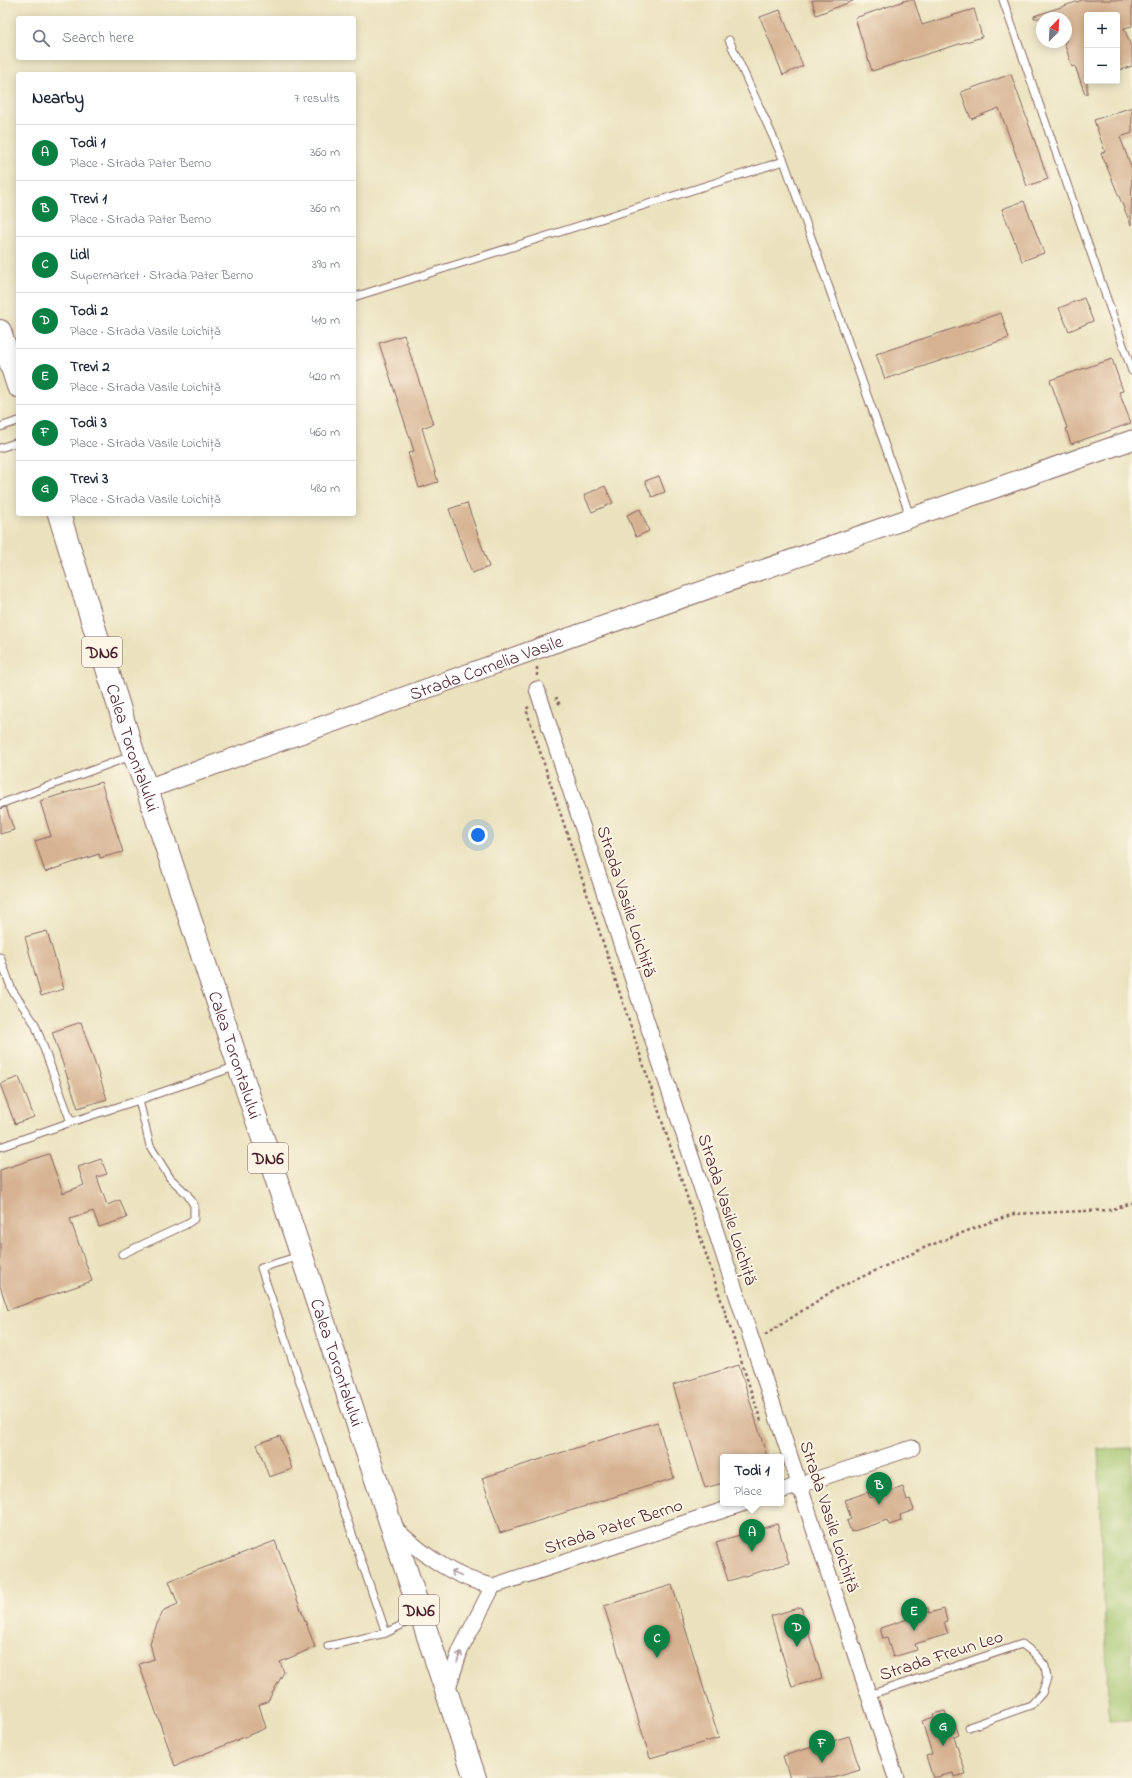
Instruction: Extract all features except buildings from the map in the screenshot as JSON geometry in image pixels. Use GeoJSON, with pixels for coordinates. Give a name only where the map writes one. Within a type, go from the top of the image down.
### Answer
{"type":"FeatureCollection","features":[{"type":"Feature","properties":{"kind":"main road"},"geometry":{"type":"LineString","coordinates":[[0,331],[16,380]]}},
{"type":"Feature","properties":{"kind":"main road","name":"Calea Torontalului"},"geometry":{"type":"LineString","coordinates":[[60,516],[134,755],[147,789],[392,1526],[420,1616],[475,1778]]}},
{"type":"Feature","properties":{"kind":"street","name":"Strada Cornelia Vasile"},"geometry":{"type":"LineString","coordinates":[[147,789],[537,649],[1132,440]]}},
{"type":"Feature","properties":{"kind":"street","name":"Strada Vasile Loichiță"},"geometry":{"type":"LineString","coordinates":[[536,688],[896,1778]]}},
{"type":"Feature","properties":{"kind":"street"},"geometry":{"type":"LineString","coordinates":[[784,1490],[912,1448]]}},
{"type":"Feature","properties":{"kind":"street","name":"Strada Pater Berno"},"geometry":{"type":"LineString","coordinates":[[493,1586],[736,1506]]}},
{"type":"Feature","properties":{"kind":"street"},"geometry":{"type":"LineString","coordinates":[[392,1526],[418,1550],[448,1570],[475,1582],[493,1586],[460,1651],[446,1694]]}},
{"type":"Feature","properties":{"kind":"lane"},"geometry":{"type":"LineString","coordinates":[[1003,0],[1132,371]]}},
{"type":"Feature","properties":{"kind":"lane"},"geometry":{"type":"LineString","coordinates":[[729,40],[784,161],[911,518]]}},
{"type":"Feature","properties":{"kind":"lane"},"geometry":{"type":"LineString","coordinates":[[356,296],[784,161]]}},
{"type":"Feature","properties":{"kind":"lane"},"geometry":{"type":"LineString","coordinates":[[0,427],[16,422]]}},
{"type":"Feature","properties":{"kind":"lane"},"geometry":{"type":"LineString","coordinates":[[0,448],[16,443]]}},
{"type":"Feature","properties":{"kind":"lane"},"geometry":{"type":"LineString","coordinates":[[0,804],[134,755]]}},
{"type":"Feature","properties":{"kind":"lane"},"geometry":{"type":"LineString","coordinates":[[0,957],[12,990],[35,1024],[71,1122]]}},
{"type":"Feature","properties":{"kind":"lane"},"geometry":{"type":"LineString","coordinates":[[0,1147],[238,1066]]}},
{"type":"Feature","properties":{"kind":"lane"},"geometry":{"type":"LineString","coordinates":[[122,1254],[185,1225],[194,1219],[194,1205],[187,1194],[170,1178],[150,1146],[139,1100]]}},
{"type":"Feature","properties":{"kind":"lane"},"geometry":{"type":"LineString","coordinates":[[301,1255],[261,1268],[386,1633]]}},
{"type":"Feature","properties":{"kind":"lane"},"geometry":{"type":"LineString","coordinates":[[328,1646],[386,1633],[420,1616]]}},
{"type":"Feature","properties":{"kind":"lane","name":"Strada Freun Leo"},"geometry":{"type":"LineString","coordinates":[[869,1695],[1022,1644],[1035,1654],[1045,1666],[1047,1680],[1042,1693],[1031,1705],[969,1727]]}},
{"type":"Feature","properties":{"kind":"path"},"geometry":{"type":"LineString","coordinates":[[536,688],[537,649]]}},
{"type":"Feature","properties":{"kind":"path"},"geometry":{"type":"LineString","coordinates":[[752,1340],[765,1335],[834,1290],[926,1247],[985,1224],[1014,1214],[1110,1210],[1132,1203]]}},
{"type":"Feature","properties":{"kind":"green space"},"geometry":{"type":"Polygon","coordinates":[[[1132,1448],[1132,1720],[1109,1721],[1098,1449],[1132,1448]]]}},
{"type":"Feature","properties":{"kind":"place","name":"Trevi 1"},"geometry":{"type":"Point","coordinates":[879,1505]}},
{"type":"Feature","properties":{"kind":"place","name":"Todi 1"},"geometry":{"type":"Point","coordinates":[752,1552]}},
{"type":"Feature","properties":{"kind":"place","name":"Trevi 2"},"geometry":{"type":"Point","coordinates":[914,1631]}},
{"type":"Feature","properties":{"kind":"place","name":"Todi 2"},"geometry":{"type":"Point","coordinates":[797,1647]}},
{"type":"Feature","properties":{"kind":"place","name":"Lidl"},"geometry":{"type":"Point","coordinates":[657,1658]}},
{"type":"Feature","properties":{"kind":"place","name":"Trevi 3"},"geometry":{"type":"Point","coordinates":[943,1746]}},
{"type":"Feature","properties":{"kind":"place","name":"Todi 3"},"geometry":{"type":"Point","coordinates":[822,1763]}}]}
